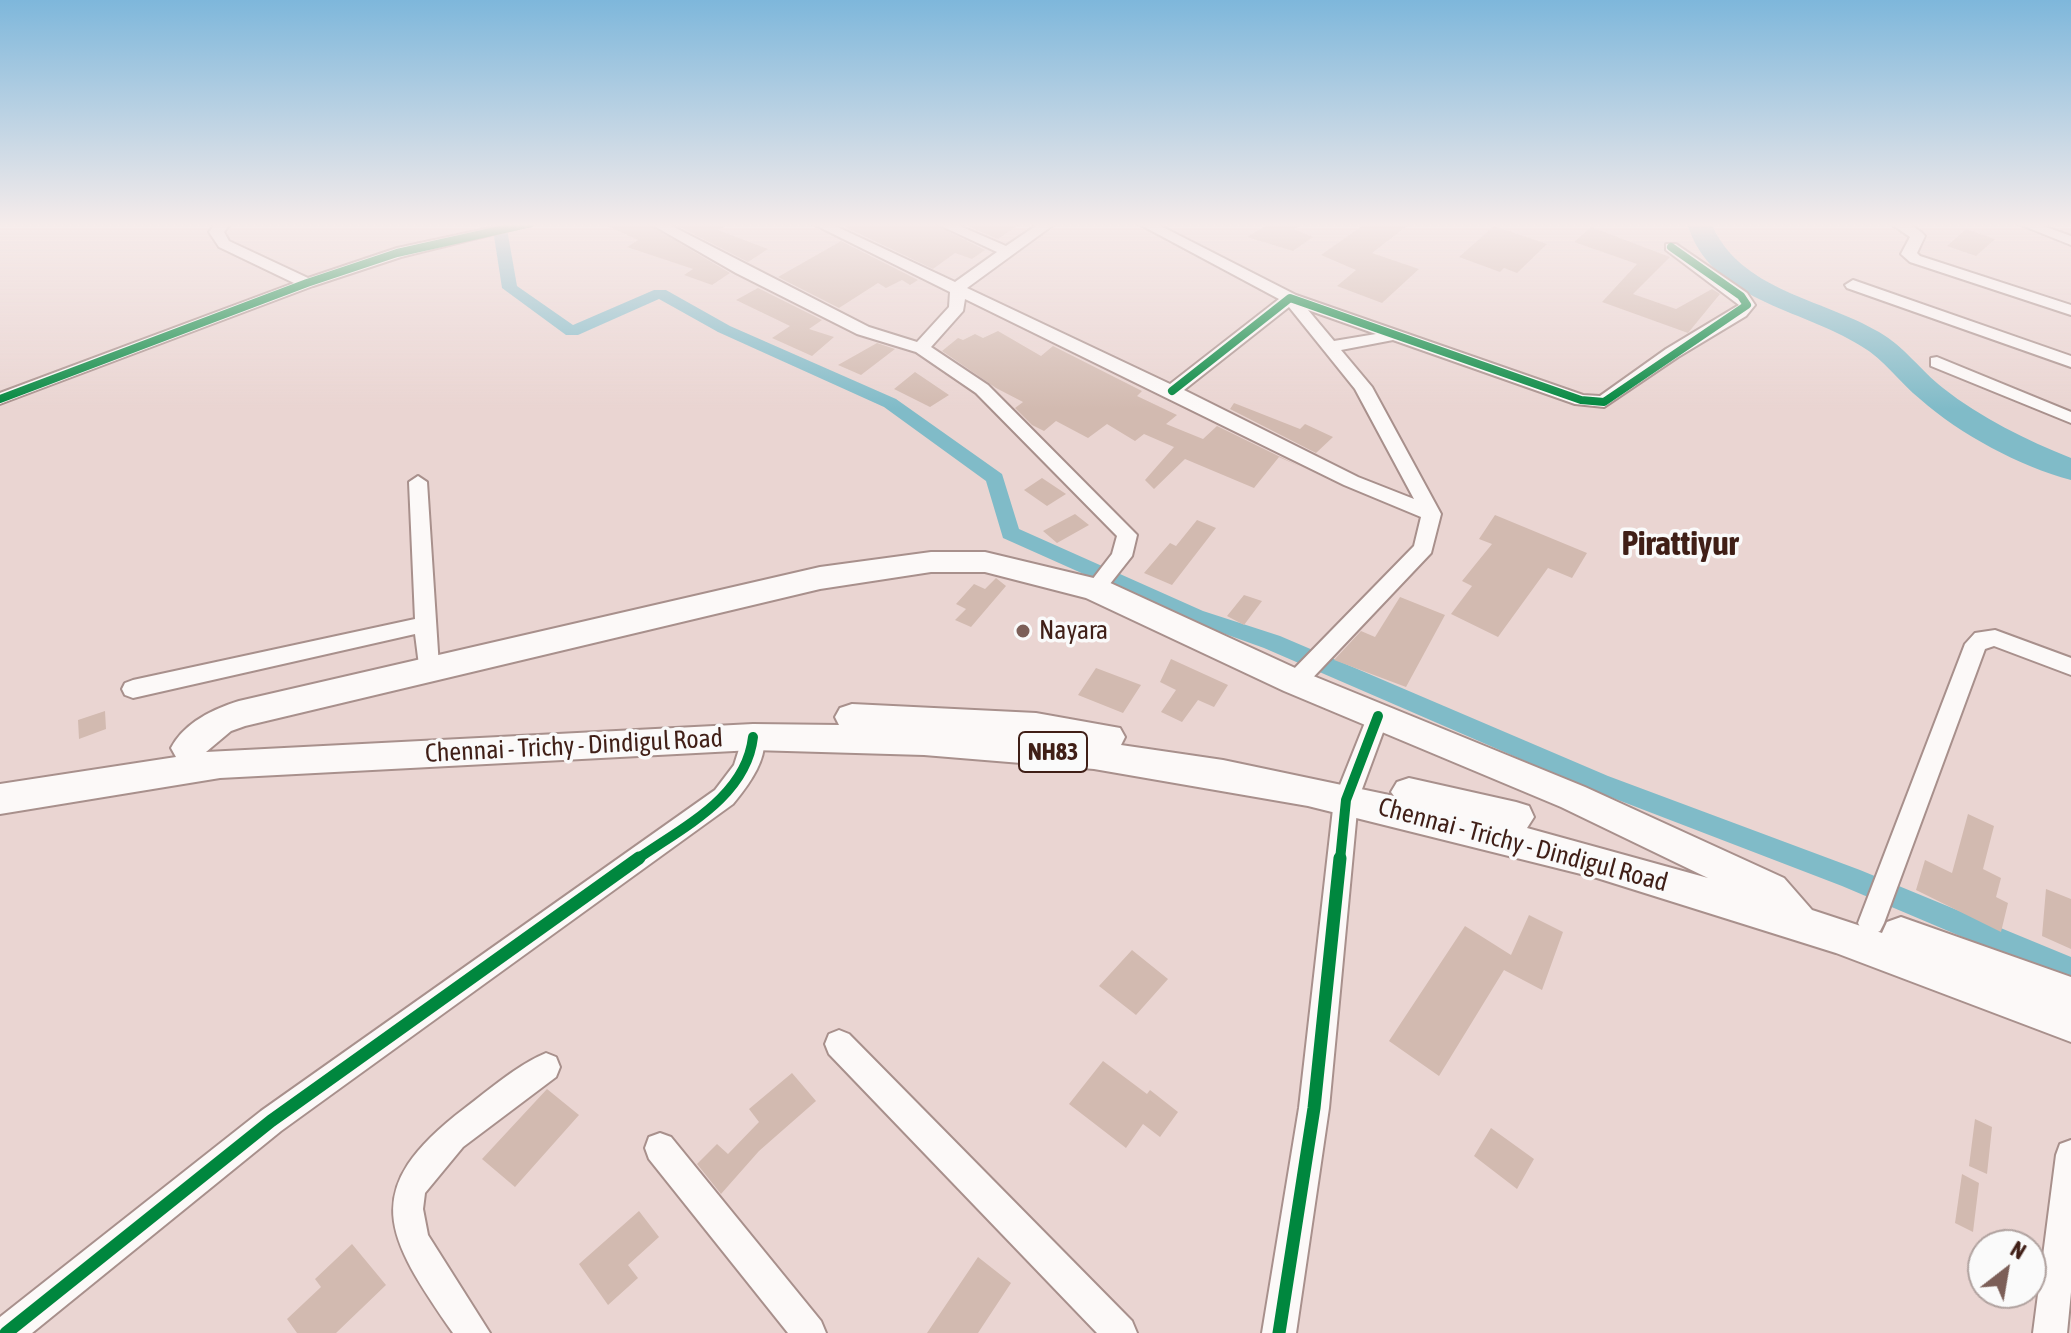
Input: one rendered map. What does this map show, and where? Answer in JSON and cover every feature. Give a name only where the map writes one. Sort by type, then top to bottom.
[{"type":"highway","points":[[188,748],[219,722],[239,714],[428,667],[820,578],[931,562],[985,562],[1103,579],[1308,668],[1378,716],[1573,797],[1771,890],[1800,921]]},
{"type":"highway","name":"Chennai - Trichy - Dindigul Road","points":[[0,779],[188,748],[791,716],[914,718],[1036,726],[1187,748],[1351,790],[1800,921],[2071,1023]]},
{"type":"highway","name":"Chennai - Trichy - Dindigul Road","points":[[0,799],[220,764],[753,737],[835,737],[1093,755],[1351,790],[1582,834],[1771,890],[1879,902],[2071,996]]},
{"type":"street","points":[[0,399],[301,285]]},
{"type":"street","points":[[769,285],[866,332],[906,347],[921,348],[982,389],[1127,535],[1122,556],[1103,579]]},
{"type":"street","points":[[952,285],[1351,481],[1431,514]]},
{"type":"street","points":[[921,348],[957,308],[958,288],[962,285]]},
{"type":"street","points":[[1265,285],[1290,298],[1390,336],[1581,400],[1604,402],[1672,353],[1740,313],[1747,305],[1741,296],[1726,285]]},
{"type":"street","points":[[1854,285],[2071,362]]},
{"type":"street","points":[[1995,285],[2071,310]]},
{"type":"street","points":[[1172,391],[1290,298]]},
{"type":"street","points":[[1290,298],[1363,387],[1431,514],[1424,548],[1308,668]]},
{"type":"street","points":[[1330,347],[1390,336]]},
{"type":"street","points":[[1937,362],[2071,418]]},
{"type":"street","points":[[418,482],[428,667]]},
{"type":"street","points":[[133,689],[426,624]]},
{"type":"street","points":[[1879,902],[1976,644],[1983,639],[1995,638],[2071,667]]},
{"type":"street","points":[[1279,1333],[1314,1108],[1351,790],[1368,735],[1378,716]]},
{"type":"street","points":[[6,1333],[271,1121],[724,797],[743,776],[752,753],[753,737]]},
{"type":"street","points":[[839,1044],[1120,1333]]},
{"type":"street","points":[[473,1333],[417,1250],[408,1224],[407,1201],[412,1183],[427,1163],[464,1129],[546,1067]]},
{"type":"street","points":[[660,1148],[809,1333]]},
{"type":"street","points":[[2050,1333],[2071,1155]]},
{"type":"building","points":[[794,285],[875,285],[839,308]]},
{"type":"building","points":[[1338,285],[1401,285],[1382,303]]},
{"type":"building","points":[[1617,285],[1642,285],[1633,294],[1676,309],[1712,289],[1720,294],[1688,333],[1602,302]]},
{"type":"building","points":[[758,288],[822,320],[809,329],[834,337],[812,356],[772,338],[790,326],[736,300]]},
{"type":"building","points":[[998,331],[1041,356],[1053,346],[1142,391],[1137,396],[1177,415],[1166,424],[1203,439],[1217,426],[1301,467],[1279,457],[1254,488],[1185,459],[1154,489],[1145,480],[1174,447],[1144,434],[1135,441],[1107,424],[1088,438],[1056,421],[1044,431],[1032,425],[1015,408],[1023,402],[996,388],[942,351],[958,338],[963,340],[975,334],[983,338]]},
{"type":"building","points":[[877,343],[895,349],[861,375],[838,365]]},
{"type":"building","points":[[915,372],[949,395],[930,407],[894,389]]},
{"type":"building","points":[[1234,403],[1300,429],[1305,424],[1333,437],[1316,453],[1230,409]]},
{"type":"building","points":[[1042,478],[1066,494],[1047,506],[1024,490]]},
{"type":"building","points":[[1075,514],[1089,525],[1057,543],[1043,531]]},
{"type":"building","points":[[1495,515],[1587,553],[1572,578],[1548,568],[1498,637],[1451,614],[1472,586],[1462,581],[1492,544],[1479,539]]},
{"type":"building","points":[[1197,520],[1216,528],[1172,585],[1144,573],[1170,543],[1176,546]]},
{"type":"building","points":[[996,578],[1006,586],[971,627],[955,620],[966,609],[956,604],[974,584],[985,589]]},
{"type":"building","points":[[1244,595],[1262,601],[1244,625],[1227,616]]},
{"type":"building","points":[[1400,597],[1445,615],[1406,687],[1334,660],[1361,631],[1375,637]]},
{"type":"building","points":[[1171,659],[1228,685],[1214,707],[1198,700],[1182,722],[1161,712],[1176,690],[1160,682]]},
{"type":"building","points":[[1096,668],[1141,685],[1123,713],[1078,695]]},
{"type":"building","points":[[105,711],[106,729],[79,739],[78,720]]},
{"type":"building","points":[[1968,814],[1994,826],[1983,869],[2001,878],[1996,897],[2008,903],[2001,932],[1916,890],[1925,860],[1952,873]]},
{"type":"building","points":[[2046,889],[2071,899],[2071,949],[2042,936]]},
{"type":"building","points":[[1529,915],[1563,932],[1542,990],[1504,970],[1439,1076],[1389,1041],[1465,926],[1511,955]]},
{"type":"building","points":[[1132,950],[1168,979],[1136,1015],[1099,986]]},
{"type":"building","points":[[1103,1061],[1147,1094],[1150,1090],[1178,1112],[1160,1137],[1143,1124],[1126,1148],[1069,1104]]},
{"type":"building","points":[[792,1073],[816,1101],[759,1151],[721,1194],[697,1164],[717,1144],[728,1154],[759,1122],[749,1109]]},
{"type":"building","points":[[547,1089],[579,1115],[515,1187],[482,1159]]},
{"type":"building","points":[[1975,1119],[1992,1127],[1987,1174],[1969,1166]]},
{"type":"building","points":[[1491,1128],[1534,1159],[1517,1189],[1474,1156]]},
{"type":"building","points":[[1962,1174],[1979,1183],[1973,1229],[1955,1223]]},
{"type":"building","points":[[639,1211],[659,1237],[628,1265],[638,1278],[608,1305],[579,1264]]},
{"type":"building","points":[[352,1244],[386,1285],[336,1333],[297,1333],[287,1319],[321,1287],[315,1279]]},
{"type":"building","points":[[978,1257],[1011,1283],[978,1333],[927,1333]]},
{"type":"waterway","points":[[509,285],[572,332],[660,293],[724,329],[890,403],[995,478],[1010,533],[1196,616],[1272,642],[1600,783],[1851,878],[2071,970]]},
{"type":"waterway","points":[[1753,285],[1869,338],[1890,352],[1933,395],[1965,418],[2071,470]]},
{"type":"cycle path","points":[[0,399],[301,285]]},
{"type":"cycle path","points":[[1172,391],[1290,298],[1581,400],[1604,402],[1672,353],[1740,313],[1747,305],[1741,296],[1726,285]]},
{"type":"cycle path","points":[[1279,1333],[1314,1108],[1346,800],[1378,716]]},
{"type":"cycle path","points":[[6,1333],[271,1121],[724,797],[744,770],[753,737]]},
{"type":"place","name":"Nayara","points":[[1023,631]]},
{"type":"district","name":"Pirattiyur","points":[[1680,544]]}]
